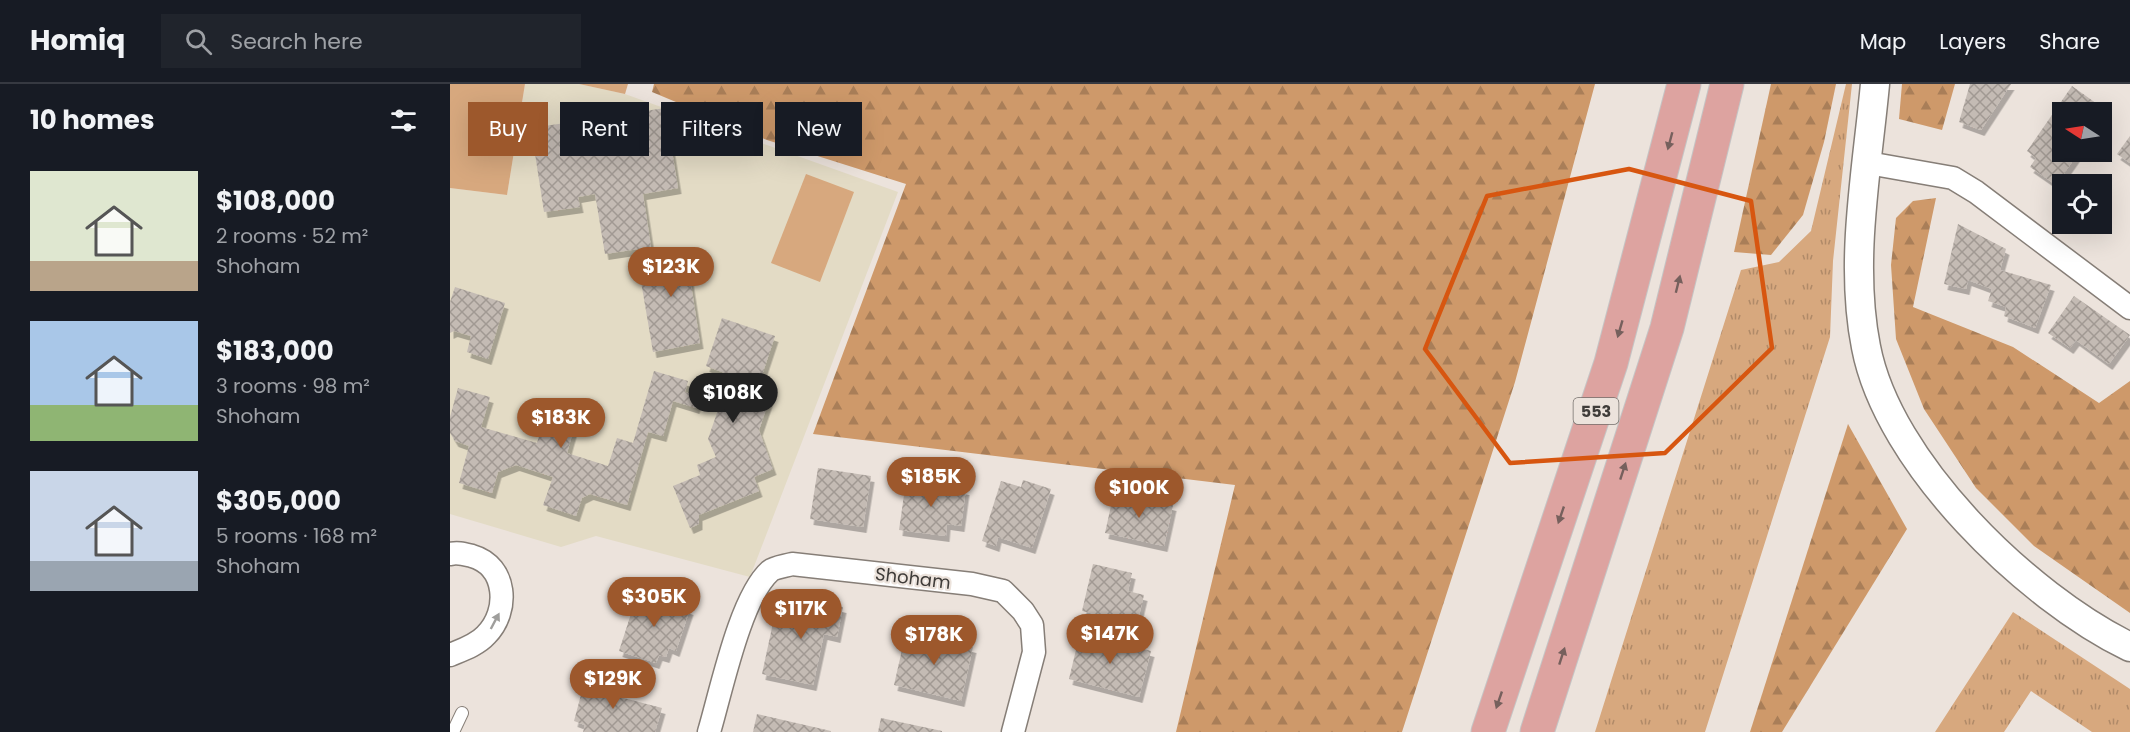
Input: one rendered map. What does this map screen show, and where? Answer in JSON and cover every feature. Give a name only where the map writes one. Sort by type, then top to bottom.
[{"type":"main road","name":"553","points":[[1488,732],[1611,363],[1684,84]]},
{"type":"main road","name":"553","points":[[1537,732],[1667,328],[1727,84]]},
{"type":"street","points":[[1875,84],[1861,237],[1862,316],[1866,349],[1876,383],[1899,433],[1936,487],[1985,539],[2066,607],[2130,647]]},
{"type":"street","points":[[1868,163],[1953,178],[1976,192],[2130,308]]},
{"type":"street","points":[[450,554],[458,552],[482,559],[491,565],[504,595],[498,617],[487,635],[471,646],[450,655]]},
{"type":"street","name":"Shoham","points":[[710,732],[742,620],[755,592],[771,570],[792,564],[972,584],[1003,591],[1023,611],[1032,625],[1034,652],[1013,732]]},
{"type":"lane","points":[[453,732],[462,713]]},
{"type":"highlighted area","points":[[1629,169],[1751,201],[1772,348],[1665,453],[1510,463],[1425,349],[1487,196]]},
{"type":"shaded area","points":[[525,84],[579,84],[625,94],[647,102],[560,102],[560,156],[649,156],[649,103],[661,107],[661,156],[763,156],[763,144],[775,148],[775,156],[798,156],[898,192],[750,577],[596,536],[561,547],[450,514],[450,188],[507,195],[513,156],[548,156],[548,102],[522,102]]},
{"type":"green space","points":[[450,84],[525,84],[522,102],[468,102],[468,156],[513,156],[507,195],[450,188]]},
{"type":"green space","points":[[579,84],[628,84],[625,94]]},
{"type":"green space","points":[[654,84],[1595,84],[1515,382],[1402,732],[1176,732],[1235,485],[813,434],[906,184],[818,156],[862,156],[862,102],[775,102],[775,143],[763,138],[763,102],[676,102],[652,92]]},
{"type":"green space","points":[[1771,84],[1836,84],[1824,142],[1803,215],[1771,255],[1734,252]]},
{"type":"green space","points":[[1846,84],[1852,84],[1833,261],[1830,337],[1705,732],[1595,732],[1741,270],[1779,262],[1811,231]]},
{"type":"green space","points":[[1902,84],[1955,84],[1942,130],[1899,119]]},
{"type":"green space","points":[[806,174],[854,192],[820,282],[771,263]]},
{"type":"green space","points":[[1936,198],[1913,307],[2013,347],[2099,403],[2130,381],[2130,613],[2034,546],[1976,488],[1924,409],[1896,339],[1891,265],[1896,218],[1913,201]]},
{"type":"green space","points":[[1848,424],[1907,529],[1782,732],[1750,732]]},
{"type":"green space","points":[[2013,612],[2130,689],[2130,732],[2092,732],[2031,691],[2004,732],[1935,732]]},
{"type":"building","points":[[1970,84],[2011,84],[1981,130],[1959,122]]},
{"type":"building","points":[[2072,86],[2094,102],[2061,102]]},
{"type":"building","points":[[661,109],[661,156],[673,156],[678,188],[643,194],[651,247],[605,254],[595,194],[578,197],[580,207],[544,212],[535,156],[548,156],[548,126],[560,124],[560,156],[649,156],[649,110]]},
{"type":"building","points":[[2052,115],[2052,162],[2072,162],[2064,174],[2052,174],[2052,182],[2030,167],[2036,158],[2027,151]]},
{"type":"building","points":[[2130,136],[2130,163],[2117,154]]},
{"type":"building","points":[[1958,224],[2006,249],[2000,270],[2051,285],[2035,328],[2004,316],[2006,307],[1988,301],[1992,289],[1968,280],[1966,289],[1944,284]]},
{"type":"building","points":[[697,248],[702,276],[690,278],[700,343],[653,352],[637,258]]},
{"type":"building","points":[[455,287],[505,303],[488,359],[467,352],[471,336],[454,331],[450,333],[450,302]]},
{"type":"building","points":[[2074,296],[2130,335],[2109,364],[2076,340],[2070,348],[2048,333]]},
{"type":"building","points":[[722,318],[775,336],[759,384],[773,389],[759,430],[773,469],[754,477],[759,491],[699,515],[699,524],[690,528],[673,486],[700,475],[697,465],[716,457],[708,439],[730,375],[706,366]]},
{"type":"building","points":[[654,371],[688,381],[685,392],[699,397],[696,408],[673,401],[663,436],[648,432],[627,505],[590,494],[582,498],[576,516],[543,505],[553,477],[516,465],[498,472],[492,493],[459,483],[469,446],[455,441],[450,433],[450,417],[458,388],[490,397],[481,427],[537,443],[544,419],[574,428],[567,453],[608,466],[617,438],[633,443]]},
{"type":"building","points":[[818,468],[871,476],[863,527],[810,519]]},
{"type":"building","points":[[1023,480],[1051,489],[1032,548],[998,537],[996,546],[982,541],[1001,481],[1021,487]]},
{"type":"building","points":[[906,481],[966,489],[961,526],[947,524],[946,536],[899,530]]},
{"type":"building","points":[[1114,492],[1173,505],[1164,546],[1105,533]]},
{"type":"building","points":[[1093,564],[1132,573],[1128,591],[1144,595],[1137,624],[1082,611]]},
{"type":"building","points":[[638,592],[690,609],[676,651],[669,648],[666,657],[659,655],[656,663],[619,651]]},
{"type":"building","points":[[794,596],[843,607],[837,637],[824,634],[813,685],[762,674],[774,618],[789,621]]},
{"type":"building","points":[[906,632],[973,647],[961,701],[894,685]]},
{"type":"building","points":[[1080,633],[1151,651],[1139,697],[1069,679]]},
{"type":"building","points":[[586,676],[619,685],[616,696],[662,708],[655,732],[583,732],[585,725],[574,721]]},
{"type":"building","points":[[757,714],[831,731],[831,732],[753,732]]},
{"type":"building","points":[[881,718],[942,731],[942,732],[878,732]]}]
